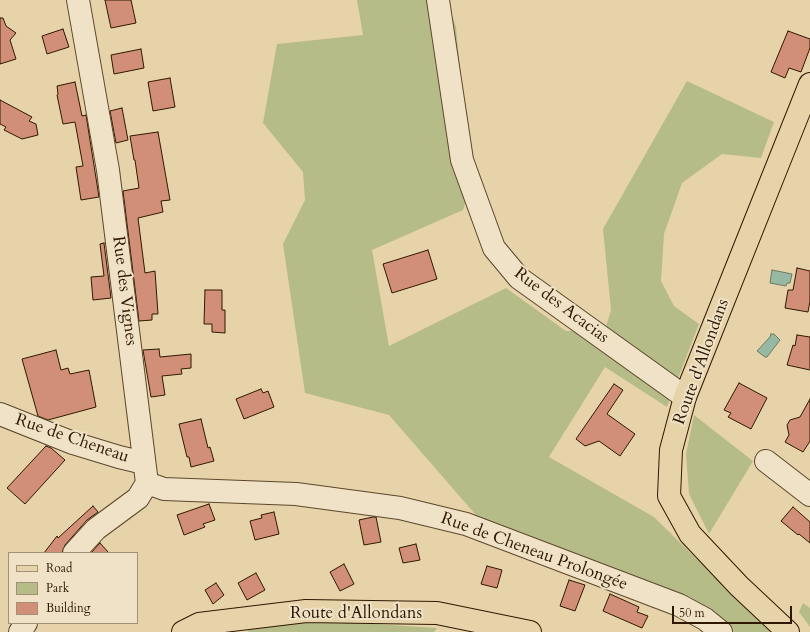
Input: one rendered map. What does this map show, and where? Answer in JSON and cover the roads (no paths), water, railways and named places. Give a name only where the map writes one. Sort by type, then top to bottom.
[{"type":"main road","name":"Route d'Allondans","points":[[788,632],[739,586],[690,534],[669,496],[671,450],[685,396],[810,84]]},
{"type":"main road","name":"Route d'Allondans","points":[[183,632],[199,624],[306,611],[437,613],[530,632]]},
{"type":"street","name":"Rue des Vignes","points":[[78,0],[108,170],[146,473]]},
{"type":"street","name":"Rue des Acacias","points":[[438,0],[462,160],[494,248],[519,278],[685,396]]},
{"type":"street","name":"Rue de Cheneau","points":[[0,414],[119,458],[146,473]]},
{"type":"street","points":[[766,461],[810,495]]},
{"type":"street","points":[[75,552],[96,529],[138,498],[146,473]]},
{"type":"street","name":"Rue de Cheneau Prolongée","points":[[146,473],[164,489],[296,494],[400,508],[466,524],[679,605],[705,619],[721,632]]}]
